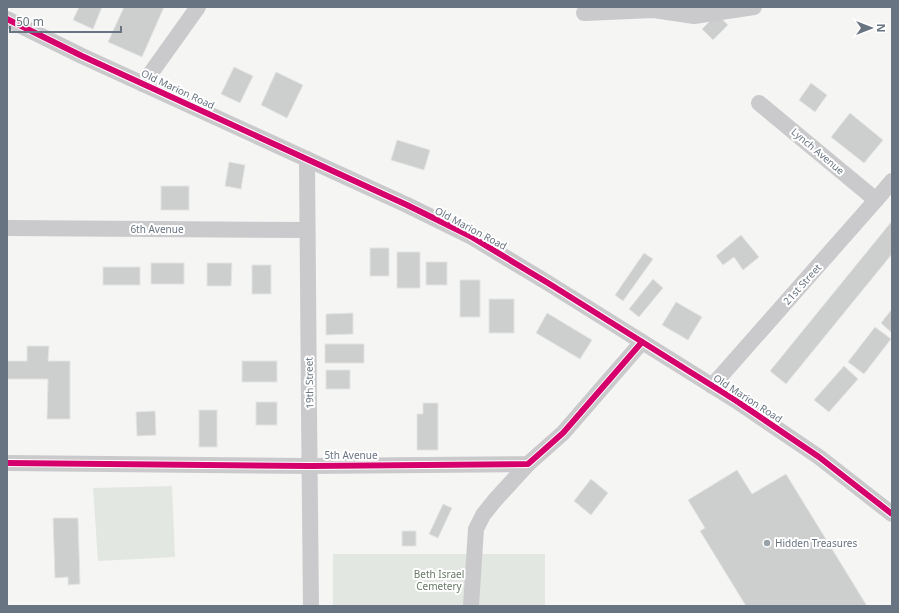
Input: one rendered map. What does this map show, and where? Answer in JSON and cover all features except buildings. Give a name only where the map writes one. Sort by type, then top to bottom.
[{"type":"street","points":[[142,84],[198,7]]},
{"type":"street","points":[[584,13],[654,8],[694,16],[754,7]]},
{"type":"street","name":"Old Marion Road","points":[[7,19],[82,56],[407,205],[470,236],[735,400],[819,457],[892,514]]},
{"type":"street","name":"Lynch Avenue","points":[[759,103],[876,200]]},
{"type":"street","name":"19th Street","points":[[306,159],[311,606]]},
{"type":"street","name":"21st Street","points":[[712,386],[892,181]]},
{"type":"street","name":"6th Avenue","points":[[7,228],[306,230]]},
{"type":"street","points":[[471,606],[476,529],[483,515],[528,464],[563,433],[642,342]]},
{"type":"street","name":"5th Avenue","points":[[7,463],[310,466],[528,464]]},
{"type":"green space","points":[[172,486],[175,557],[98,561],[93,488]]},
{"type":"green space","name":"Beth Israel Cemetery","points":[[333,554],[545,554],[545,606],[333,606]]},
{"type":"cycle path","points":[[7,19],[82,56],[407,205],[470,236],[735,400],[819,457],[892,514]]},
{"type":"cycle path","points":[[7,463],[310,466],[528,464],[563,433],[642,342]]},
{"type":"place","name":"Hidden Treasures","points":[[767,543]]}]
